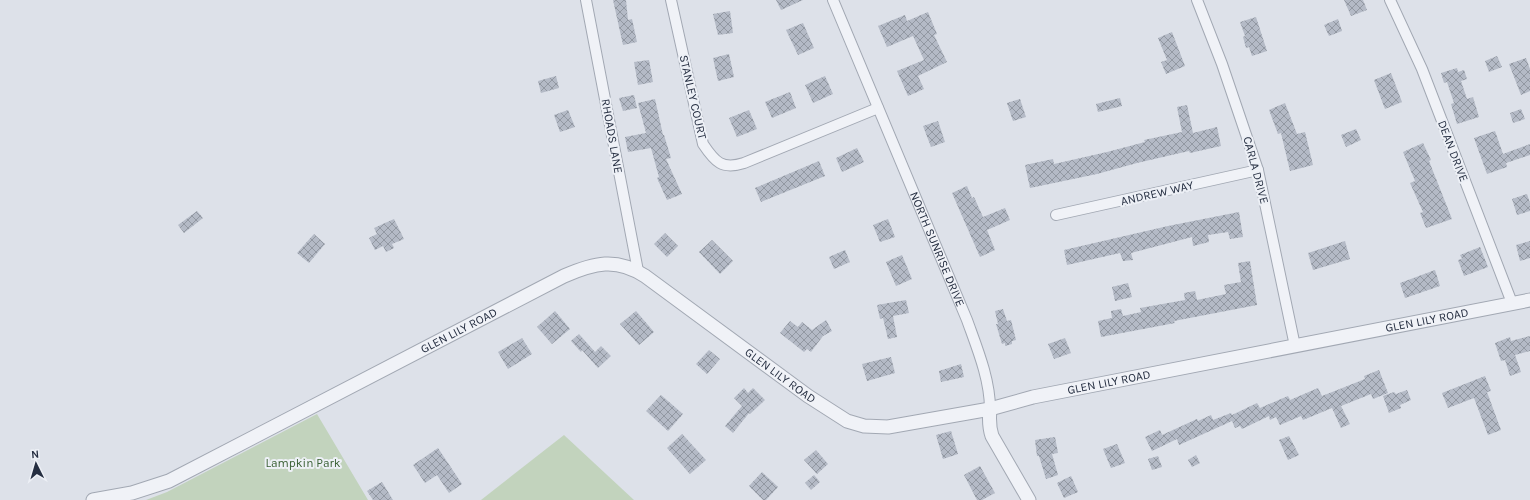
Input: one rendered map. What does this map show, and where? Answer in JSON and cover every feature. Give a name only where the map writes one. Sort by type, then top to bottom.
[{"type":"street","name":"RHOADS LANE","points":[[586,0],[638,271]]},
{"type":"street","name":"STANLEY COURT","points":[[671,0],[703,144],[715,160],[724,165],[734,166],[744,163],[878,108]]},
{"type":"street","name":"NORTH SUNRISE DRIVE","points":[[833,0],[967,320],[976,345],[990,396],[989,421],[992,436],[1029,500]]},
{"type":"street","name":"CARLA DRIVE","points":[[1197,0],[1222,64],[1258,170],[1295,346]]},
{"type":"street","name":"DEAN DRIVE","points":[[1390,0],[1422,69],[1512,303]]},
{"type":"street","name":"ANDREW WAY","points":[[1056,215],[1258,170]]},
{"type":"street","name":"GLEN LILY ROAD","points":[[93,500],[132,493],[169,481],[564,276],[583,268],[600,264],[617,264],[638,271],[808,396],[847,421],[864,426],[888,427],[990,409],[1041,396],[1530,300]]},
{"type":"green space","name":"Lampkin Park","points":[[317,414],[368,500],[146,500],[167,492]]},
{"type":"green space","points":[[564,435],[634,500],[481,500]]},
{"type":"building","points":[[613,0],[626,0],[628,20],[632,19],[637,42],[623,45]]},
{"type":"building","points":[[776,0],[803,0],[781,10]]},
{"type":"building","points":[[1344,0],[1363,0],[1367,10],[1351,16]]},
{"type":"building","points":[[730,11],[733,33],[718,35],[713,14]]},
{"type":"building","points":[[928,12],[937,34],[934,35],[947,62],[918,76],[924,89],[908,96],[897,71],[924,60],[913,36],[887,47],[878,26],[905,15],[907,21]]},
{"type":"building","points":[[1256,17],[1267,51],[1252,56],[1249,47],[1246,48],[1243,37],[1245,36],[1240,22]]},
{"type":"building","points":[[1338,19],[1342,31],[1329,36],[1324,25]]},
{"type":"building","points":[[803,23],[814,48],[798,55],[786,30]]},
{"type":"building","points":[[1172,32],[1185,66],[1166,74],[1161,62],[1167,60],[1158,38]]},
{"type":"building","points":[[729,54],[734,77],[718,81],[713,58]]},
{"type":"building","points":[[1497,56],[1502,67],[1489,72],[1485,61]]},
{"type":"building","points":[[1526,58],[1530,69],[1530,91],[1521,95],[1509,64]]},
{"type":"building","points":[[649,60],[653,82],[638,85],[634,62]]},
{"type":"building","points":[[1457,68],[1458,72],[1464,70],[1467,79],[1461,81],[1467,99],[1473,97],[1479,117],[1457,124],[1451,104],[1454,103],[1447,82],[1444,83],[1441,73]]},
{"type":"building","points":[[1391,73],[1402,102],[1385,109],[1374,80]]},
{"type":"building","points":[[556,76],[559,88],[541,93],[538,81]]},
{"type":"building","points":[[825,76],[833,94],[813,103],[805,85]]},
{"type":"building","points":[[790,92],[796,108],[772,118],[765,102]]},
{"type":"building","points":[[634,95],[637,108],[623,111],[619,98]]},
{"type":"building","points":[[1120,98],[1122,106],[1098,112],[1096,104]]},
{"type":"building","points":[[655,99],[663,135],[671,158],[666,159],[682,194],[667,200],[657,178],[659,177],[651,148],[628,152],[625,137],[646,133],[638,103]]},
{"type":"building","points":[[1020,99],[1026,117],[1013,121],[1007,103]]},
{"type":"building","points":[[1285,103],[1297,134],[1305,132],[1313,165],[1290,171],[1281,133],[1278,134],[1269,110]]},
{"type":"building","points":[[1187,105],[1193,133],[1217,127],[1221,146],[1190,153],[1189,151],[1097,174],[1030,188],[1025,165],[1053,159],[1054,164],[1145,142],[1144,140],[1182,132],[1177,107]]},
{"type":"building","points":[[1521,109],[1525,119],[1513,123],[1510,113]]},
{"type":"building","points":[[568,110],[575,127],[560,132],[554,115]]},
{"type":"building","points":[[749,110],[757,129],[737,137],[729,118]]},
{"type":"building","points":[[938,121],[945,142],[931,147],[923,126]]},
{"type":"building","points":[[1356,129],[1361,140],[1346,147],[1341,135]]},
{"type":"building","points":[[1495,131],[1503,154],[1530,144],[1530,155],[1506,163],[1507,167],[1487,174],[1474,138]]},
{"type":"building","points":[[1423,143],[1431,160],[1429,161],[1452,219],[1426,228],[1420,213],[1423,212],[1410,183],[1415,181],[1403,152]]},
{"type":"building","points":[[857,148],[864,162],[842,172],[836,158]]},
{"type":"building","points":[[819,161],[825,176],[761,202],[755,188]]},
{"type":"building","points":[[967,186],[983,217],[1005,208],[1010,220],[987,230],[995,250],[980,257],[952,193]]},
{"type":"building","points":[[1527,194],[1530,203],[1530,211],[1517,215],[1512,199]]},
{"type":"building","points":[[197,211],[203,218],[184,233],[178,225]]},
{"type":"building","points":[[1239,212],[1243,237],[1230,239],[1228,232],[1208,235],[1209,242],[1193,246],[1192,237],[1131,253],[1133,260],[1123,261],[1120,253],[1067,265],[1064,250],[1168,226]]},
{"type":"building","points":[[394,219],[404,239],[392,244],[394,248],[386,252],[383,246],[375,250],[369,238],[377,234],[374,228]]},
{"type":"building","points":[[888,219],[895,237],[880,242],[873,225]]},
{"type":"building","points":[[665,233],[678,246],[667,257],[654,244]]},
{"type":"building","points":[[314,234],[325,244],[309,263],[297,253]]},
{"type":"building","points":[[712,240],[733,261],[720,274],[699,252]]},
{"type":"building","points":[[1345,241],[1350,259],[1313,270],[1308,253]]},
{"type":"building","points":[[1530,241],[1530,258],[1520,261],[1516,245]]},
{"type":"building","points":[[1480,247],[1488,267],[1464,276],[1458,260],[1462,259],[1460,255]]},
{"type":"building","points":[[845,250],[850,262],[834,269],[829,257]]},
{"type":"building","points":[[902,255],[912,279],[896,286],[886,262]]},
{"type":"building","points":[[1250,261],[1257,305],[1101,337],[1098,321],[1112,318],[1111,311],[1121,309],[1123,316],[1141,312],[1140,308],[1185,300],[1184,293],[1195,291],[1197,300],[1226,294],[1224,285],[1241,282],[1238,263]]},
{"type":"building","points":[[1435,270],[1440,286],[1405,298],[1400,283]]},
{"type":"building","points":[[1128,283],[1132,297],[1115,301],[1112,287]]},
{"type":"building","points":[[906,300],[909,313],[893,316],[897,337],[888,339],[883,318],[880,319],[877,305]]},
{"type":"building","points":[[1003,309],[1007,321],[1011,320],[1016,340],[1012,341],[1012,344],[1005,346],[1005,343],[1002,344],[996,324],[998,324],[995,311]]},
{"type":"building","points":[[555,311],[570,329],[552,344],[537,327]]},
{"type":"building","points":[[636,311],[654,332],[639,345],[620,324]]},
{"type":"building","points":[[826,320],[832,331],[823,336],[811,352],[807,349],[804,352],[780,333],[790,321],[798,327],[802,322],[812,330]]},
{"type":"building","points":[[579,334],[595,352],[601,346],[611,356],[598,368],[582,350],[581,352],[571,341]]},
{"type":"building","points":[[1530,336],[1530,351],[1515,355],[1521,372],[1510,376],[1505,360],[1501,361],[1495,343],[1510,337],[1511,341]]},
{"type":"building","points":[[522,338],[532,354],[508,369],[498,352]]},
{"type":"building","points":[[1065,338],[1071,353],[1054,359],[1048,344]]},
{"type":"building","points":[[709,350],[720,359],[707,374],[696,364]]},
{"type":"building","points":[[891,357],[895,373],[867,381],[862,364]]},
{"type":"building","points":[[961,364],[964,377],[941,382],[939,371]]},
{"type":"building","points":[[1379,370],[1388,393],[1373,399],[1371,394],[1341,406],[1350,424],[1341,428],[1332,408],[1303,420],[1301,416],[1280,425],[1276,417],[1270,420],[1269,416],[1242,429],[1240,426],[1235,428],[1232,421],[1179,445],[1177,439],[1152,451],[1145,437],[1160,430],[1162,435],[1197,419],[1198,421],[1211,415],[1213,420],[1231,413],[1232,415],[1257,403],[1260,408],[1288,396],[1290,400],[1318,388],[1322,396],[1365,379],[1364,376]]},
{"type":"building","points":[[1485,376],[1491,391],[1487,392],[1501,430],[1488,435],[1474,398],[1448,408],[1442,393]]},
{"type":"building","points":[[744,388],[748,393],[753,388],[765,400],[750,414],[749,413],[733,433],[725,426],[742,406],[734,398]]},
{"type":"building","points":[[1407,390],[1411,400],[1400,405],[1401,408],[1389,413],[1383,396],[1394,392],[1396,394]]},
{"type":"building","points":[[661,395],[683,414],[668,431],[646,411]]},
{"type":"building","points":[[951,431],[958,454],[943,459],[936,435]]},
{"type":"building","points":[[682,434],[706,460],[690,474],[667,448]]},
{"type":"building","points":[[1289,436],[1299,455],[1288,460],[1279,440]]},
{"type":"building","points":[[1055,437],[1058,453],[1052,454],[1058,475],[1046,479],[1039,456],[1037,456],[1035,440]]},
{"type":"building","points":[[1117,444],[1125,463],[1111,468],[1103,449]]},
{"type":"building","points":[[438,448],[462,484],[449,493],[437,475],[425,483],[413,465]]},
{"type":"building","points":[[816,450],[828,464],[817,474],[804,460]]},
{"type":"building","points":[[1196,455],[1200,463],[1192,467],[1188,460]]},
{"type":"building","points":[[1158,456],[1162,467],[1152,470],[1148,459]]},
{"type":"building","points":[[980,466],[995,493],[982,500],[977,500],[964,475]]},
{"type":"building","points":[[762,472],[778,487],[766,500],[763,500],[749,486]]},
{"type":"building","points":[[814,475],[820,482],[811,490],[805,483]]},
{"type":"building","points":[[1071,476],[1078,492],[1064,498],[1057,483]]},
{"type":"building","points":[[382,482],[393,500],[373,500],[367,491]]}]
